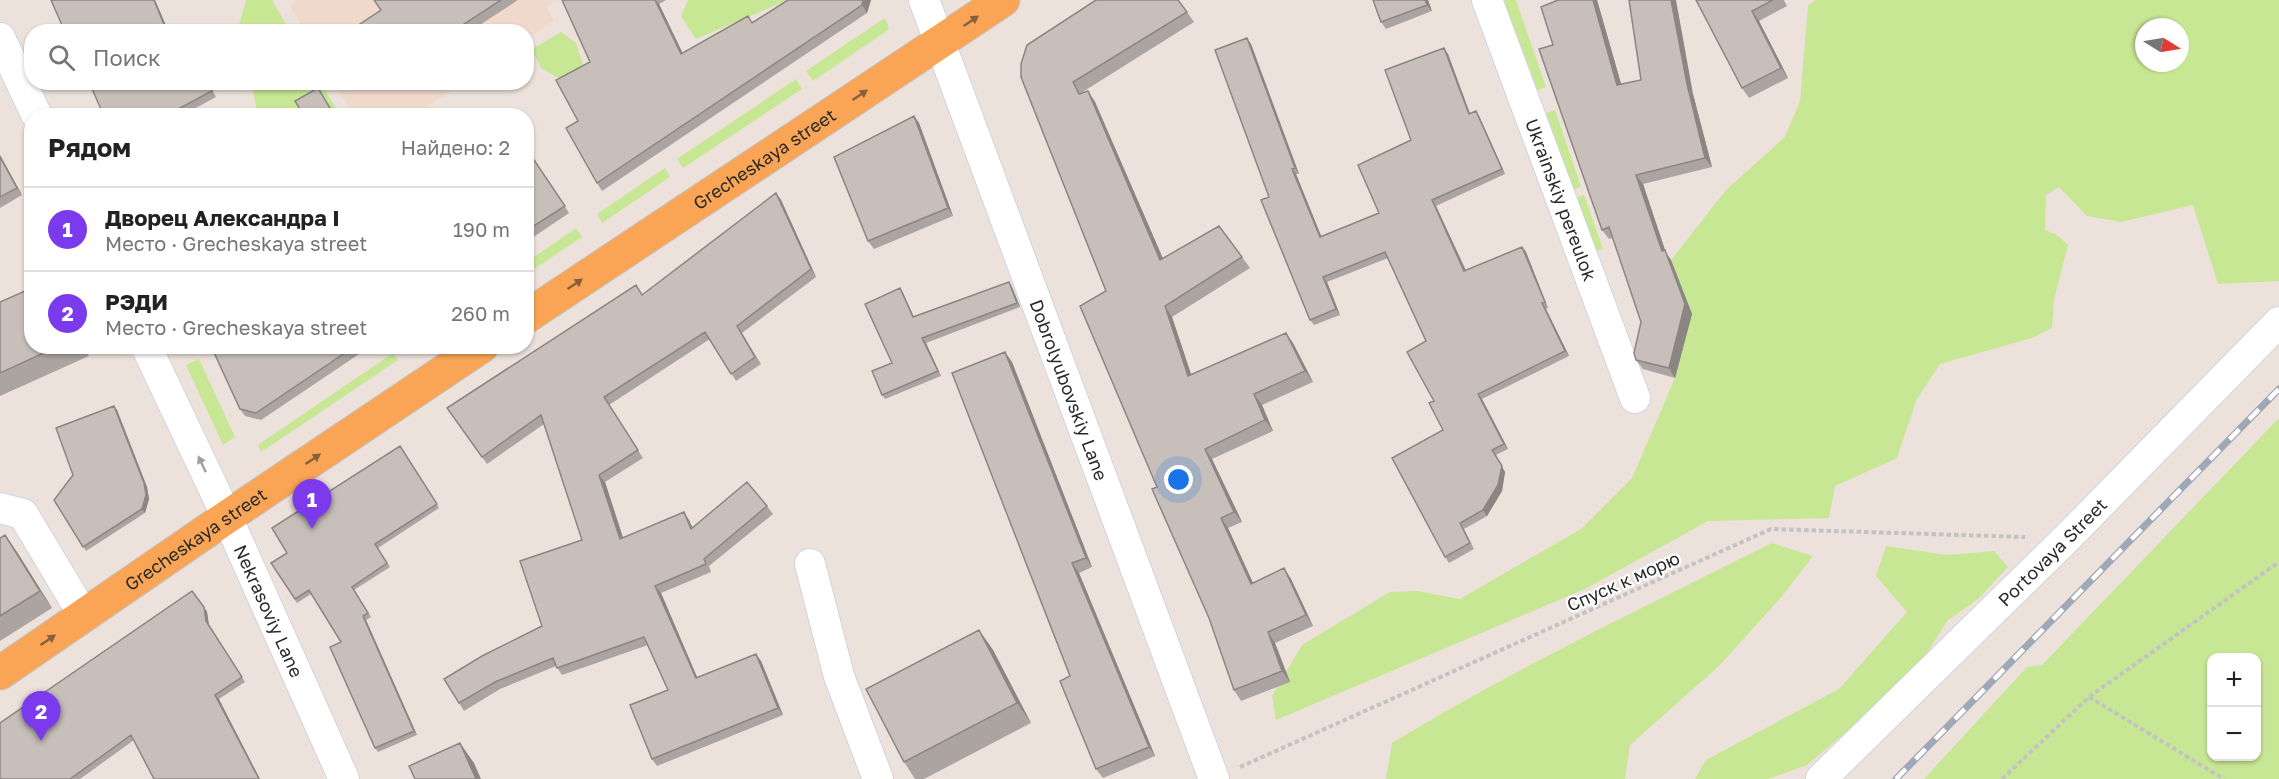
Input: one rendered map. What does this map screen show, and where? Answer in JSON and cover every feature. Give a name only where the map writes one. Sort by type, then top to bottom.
[{"type":"main road","name":"Grecheskaya street","points":[[534,312],[1003,0]]},
{"type":"main road","name":"Grecheskaya street","points":[[0,673],[227,516],[470,354]]},
{"type":"street","name":"Dobrolyubovskiy Lane","points":[[924,0],[1215,778]]},
{"type":"street","name":"Ukrainskiy pereulok","points":[[1487,0],[1635,398]]},
{"type":"street","points":[[0,38],[24,89]]},
{"type":"street","points":[[25,90],[33,108]]},
{"type":"street","name":"Portovaya Street","points":[[1821,779],[2067,538],[2279,322]]},
{"type":"street","name":"Nekrasoviy Lane","points":[[150,354],[227,516],[344,779]]},
{"type":"street","points":[[0,508],[23,514],[84,616]]},
{"type":"street","points":[[810,564],[839,676],[878,779]]},
{"type":"path","name":"Спуск к морю","points":[[1215,778],[1771,529],[2067,538]]},
{"type":"path","points":[[2002,779],[2089,697],[2279,562]]},
{"type":"path","points":[[2089,697],[2224,779]]},
{"type":"shaded area","points":[[296,0],[556,0],[547,8],[554,20],[534,34],[534,24],[301,24],[290,6]]},
{"type":"shaded area","points":[[338,90],[452,90],[425,108],[350,108]]},
{"type":"green space","points":[[246,0],[272,0],[286,24],[239,24]]},
{"type":"green space","points":[[688,0],[788,0],[696,39],[681,16]]},
{"type":"green space","points":[[1501,0],[1516,0],[1546,87],[1535,91]]},
{"type":"green space","points":[[1816,0],[2279,0],[2279,281],[2218,284],[2193,205],[2121,222],[2087,216],[2059,187],[2046,195],[2045,230],[2057,235],[2068,245],[2054,300],[2052,328],[2032,338],[1940,364],[1917,399],[1897,458],[1835,486],[1829,518],[1708,521],[1587,588],[1276,720],[1272,696],[1302,645],[1390,592],[1417,591],[1460,599],[1581,529],[1632,478],[1675,378],[1656,328],[1692,315],[1671,260],[1726,190],[1785,137],[1800,101],[1808,5]]},
{"type":"green space","points":[[885,18],[889,29],[813,81],[806,71]]},
{"type":"green space","points":[[561,32],[576,43],[584,67],[560,79],[541,68],[534,48]]},
{"type":"green space","points":[[796,79],[802,89],[683,168],[677,159]]},
{"type":"green space","points":[[254,90],[325,90],[336,108],[256,108]]},
{"type":"green space","points":[[1555,110],[1581,187],[1572,190],[1544,114]]},
{"type":"green space","points":[[665,168],[670,177],[602,223],[597,214]]},
{"type":"green space","points":[[1584,195],[1603,249],[1595,251],[1575,198]]},
{"type":"green space","points":[[576,228],[582,237],[534,269],[534,257]]},
{"type":"green space","points":[[392,354],[398,360],[261,452],[258,445]]},
{"type":"green space","points":[[199,359],[235,437],[223,445],[186,365]]},
{"type":"green space","points":[[2279,418],[2279,779],[1924,779],[2027,667],[2042,665]]},
{"type":"green space","points":[[1772,543],[1813,556],[1783,595],[1720,665],[1630,745],[1625,779],[1386,779],[1392,743],[1532,664]]},
{"type":"green space","points":[[1886,546],[1947,555],[1994,551],[2008,567],[1978,599],[1947,621],[1920,664],[1871,711],[1807,765],[1768,779],[1695,779],[1706,760],[1839,689],[1907,612],[1876,576]]},
{"type":"building","points":[[51,0],[154,0],[164,24],[62,24]]},
{"type":"building","points":[[374,0],[501,0],[464,24],[360,24],[381,10]]},
{"type":"building","points":[[562,0],[655,0],[681,54],[748,16],[752,23],[788,0],[863,0],[862,5],[597,183],[566,128],[578,121],[556,80],[590,62]]},
{"type":"building","points":[[1096,0],[1178,0],[1187,12],[1073,82],[1079,94],[1088,91],[1160,260],[1219,226],[1242,257],[1165,306],[1188,376],[1286,333],[1305,371],[1254,394],[1265,420],[1205,449],[1234,512],[1221,518],[1251,584],[1284,568],[1306,615],[1268,632],[1282,671],[1234,690],[1209,618],[1152,489],[1157,487],[1080,306],[1106,291],[1021,77],[1021,64],[1027,45]]},
{"type":"building","points":[[1373,0],[1425,0],[1427,5],[1381,22]]},
{"type":"building","points":[[1558,0],[1593,0],[1617,85],[1641,80],[1629,0],[1671,0],[1687,84],[1705,158],[1636,175],[1662,251],[1665,250],[1685,304],[1669,368],[1636,360],[1634,353],[1641,322],[1609,227],[1602,230],[1539,49],[1553,45],[1541,7]]},
{"type":"building","points":[[1696,0],[1773,0],[1752,11],[1781,68],[1742,88]]},
{"type":"building","points":[[1247,38],[1295,168],[1292,169],[1320,237],[1379,213],[1358,165],[1411,140],[1385,70],[1444,48],[1469,114],[1476,111],[1502,169],[1432,200],[1464,271],[1522,247],[1545,302],[1542,303],[1565,351],[1478,394],[1504,444],[1492,450],[1502,466],[1498,485],[1483,510],[1460,523],[1470,543],[1445,557],[1392,458],[1443,430],[1429,403],[1434,401],[1407,352],[1426,341],[1385,252],[1323,277],[1336,309],[1310,320],[1261,200],[1269,197],[1215,50]]},
{"type":"building","points":[[93,90],[212,91],[180,108],[100,108]]},
{"type":"building","points":[[314,90],[319,90],[330,108],[299,108],[295,101]]},
{"type":"building","points":[[914,116],[948,208],[868,241],[834,157]]},
{"type":"building","points":[[0,157],[17,188],[0,197]]},
{"type":"building","points":[[534,160],[565,206],[534,226]]},
{"type":"building","points":[[776,193],[811,269],[737,326],[755,357],[731,374],[705,332],[604,397],[638,450],[599,475],[620,539],[684,512],[691,529],[747,482],[767,506],[704,559],[706,564],[655,586],[696,678],[756,654],[778,708],[652,759],[630,705],[668,690],[644,637],[557,668],[553,658],[495,682],[459,703],[444,679],[482,656],[542,626],[520,561],[582,540],[541,415],[482,457],[447,408],[530,354],[534,354],[534,351],[636,285],[642,295]]},
{"type":"building","points":[[1009,282],[1017,303],[922,338],[938,371],[882,395],[872,371],[892,363],[865,304],[900,288],[913,317]]},
{"type":"building","points":[[24,292],[24,354],[42,354],[0,373],[0,302]]},
{"type":"building","points":[[1005,352],[1086,558],[1072,563],[1149,747],[1096,769],[1060,681],[1070,676],[952,373]]},
{"type":"building","points":[[215,354],[343,354],[256,413],[240,409]]},
{"type":"building","points":[[114,406],[144,483],[146,495],[142,509],[83,547],[54,500],[73,475],[56,428]]},
{"type":"building","points":[[400,446],[437,504],[375,544],[387,563],[352,587],[368,613],[363,616],[414,731],[375,748],[330,647],[341,642],[309,590],[295,599],[271,563],[287,553],[272,528]]},
{"type":"building","points":[[5,535],[40,591],[0,616],[0,538]]},
{"type":"building","points":[[192,591],[204,607],[206,621],[242,677],[215,695],[259,779],[154,779],[131,735],[70,779],[0,779],[0,723]]},
{"type":"building","points":[[979,630],[1017,703],[904,762],[866,689]]},
{"type":"building","points":[[460,743],[476,779],[415,779],[409,766]]},
{"type":"railway","points":[[1896,779],[2279,389]]},
{"type":"place","name":"Дворец Александра I","points":[[312,529]]},
{"type":"place","name":"РЭДИ","points":[[41,741]]}]
